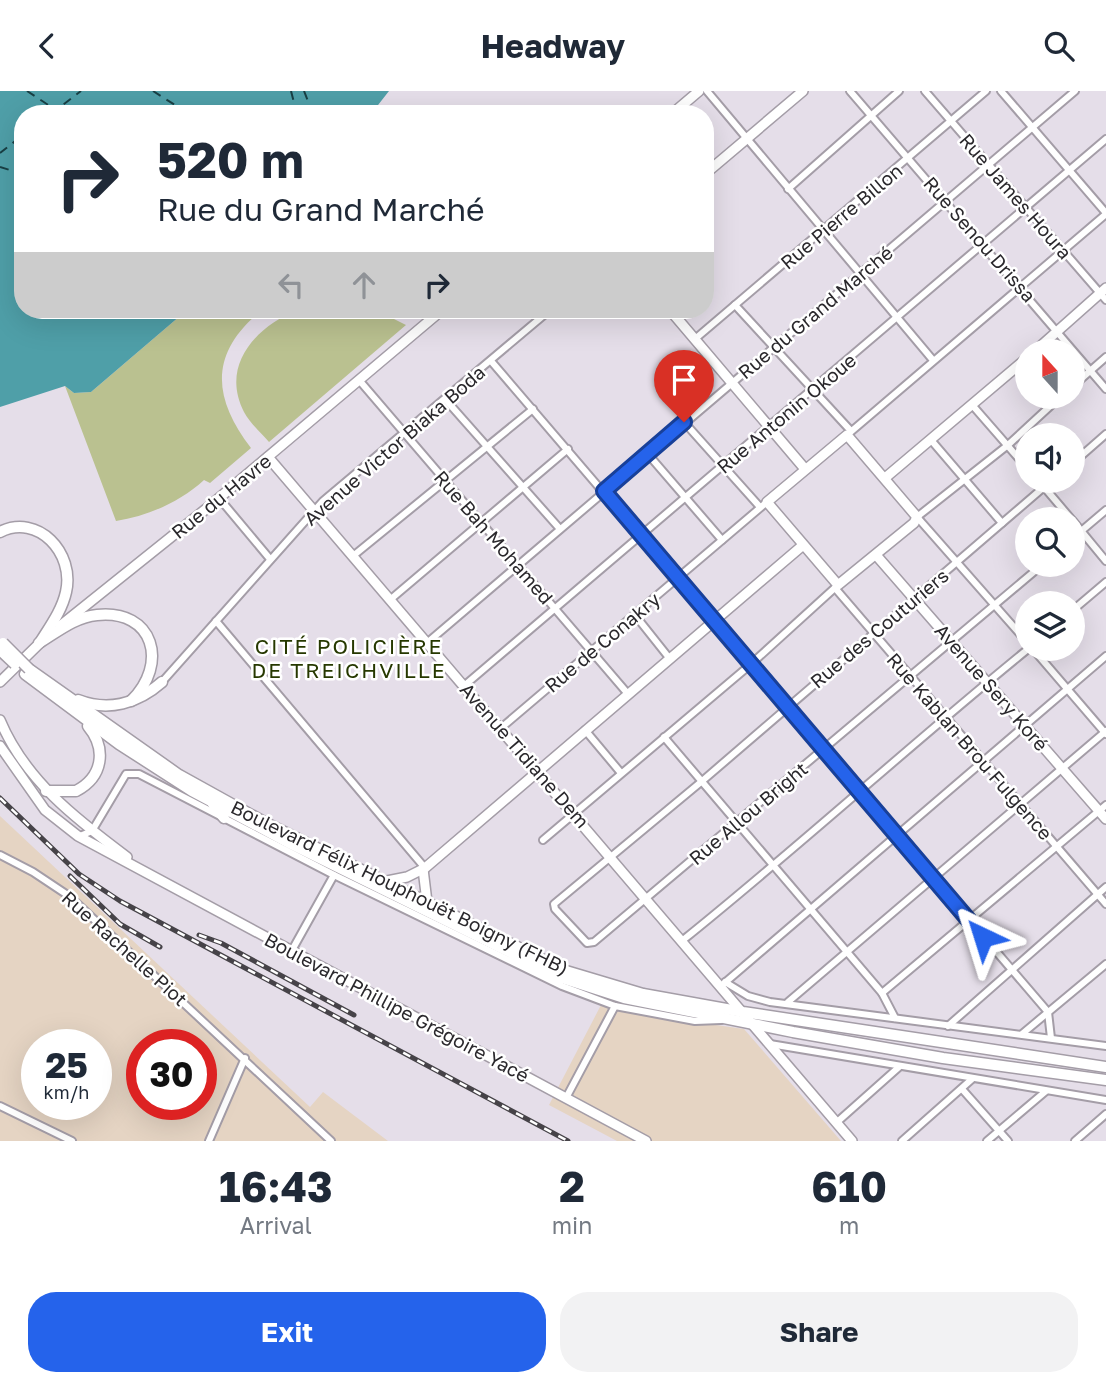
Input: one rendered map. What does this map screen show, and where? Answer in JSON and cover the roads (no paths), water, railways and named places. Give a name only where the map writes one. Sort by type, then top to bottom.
[{"type":"main road","points":[[0,532],[18,527],[42,533],[60,550],[65,563],[65,597],[39,643]]},
{"type":"main road","points":[[39,643],[76,621],[94,615],[117,615],[135,624],[148,639],[153,659],[148,683],[131,701]]},
{"type":"main road","points":[[1,645],[27,672],[89,704],[113,705],[131,701],[162,682]]},
{"type":"main road","name":"Boulevard Félix Houphouët Boigny (FHB)","points":[[27,672],[79,715],[176,782],[536,966],[586,986],[642,1002],[886,1049],[1106,1080]]},
{"type":"main road","name":"Boulevard Félix Houphouët Boigny (FHB)","points":[[56,689],[179,775],[264,822],[566,971],[643,994],[743,1012],[1106,1067]]},
{"type":"main road","points":[[46,791],[76,791],[96,775],[100,764],[98,743],[79,715]]},
{"type":"main road","points":[[210,801],[224,818]]},
{"type":"main road","points":[[586,986],[597,999]]},
{"type":"street","points":[[683,105],[699,91]]},
{"type":"street","points":[[707,91],[932,359]]},
{"type":"street","points":[[714,166],[803,91]]},
{"type":"street","name":"Rue Senou Drissa","points":[[850,91],[1106,389]]},
{"type":"street","points":[[788,189],[899,91]]},
{"type":"street","name":"Rue James Houra","points":[[925,91],[1063,251],[1104,294]]},
{"type":"street","name":"Rue Pierre Billon","points":[[695,339],[986,91]]},
{"type":"street","points":[[764,505],[932,359],[1106,214],[1001,91]]},
{"type":"street","name":"Rue du Grand Marché","points":[[428,642],[1075,91]]},
{"type":"street","name":"Rue Antonin Okoue","points":[[465,685],[641,538],[1106,139]]},
{"type":"street","points":[[1049,339],[1104,294]]},
{"type":"street","points":[[735,305],[814,390],[917,517],[1015,628]]},
{"type":"street","name":"Rue du Havre","points":[[2,681],[39,643],[219,498],[431,319]]},
{"type":"street","name":"Avenue Victor Biaka Boda","points":[[162,682],[314,510],[540,319]]},
{"type":"street","points":[[678,319],[805,469]]},
{"type":"street","points":[[1085,375],[1106,357]]},
{"type":"street","points":[[491,361],[1048,1012],[1051,1038]]},
{"type":"street","points":[[885,478],[1015,369]]},
{"type":"street","name":"Rue Bah Mohamed","points":[[359,380],[628,694]]},
{"type":"street","points":[[445,400],[561,529]]},
{"type":"street","points":[[973,406],[1015,453]]},
{"type":"street","points":[[354,556],[533,408]]},
{"type":"street","points":[[542,840],[750,665],[836,587],[914,523],[917,517],[1008,445],[1047,409]]},
{"type":"street","points":[[684,422],[802,546],[836,587]]},
{"type":"street","points":[[1085,452],[1106,434]]},
{"type":"street","points":[[931,440],[1002,523]]},
{"type":"street","points":[[391,599],[568,449]]},
{"type":"street","points":[[647,453],[722,540]]},
{"type":"street","name":"Avenue Tidiane Dem","points":[[268,457],[723,984],[752,1024],[852,1141]]},
{"type":"street","name":"Rue des Couturiers","points":[[612,856],[1002,523],[1032,493]]},
{"type":"street","points":[[1049,493],[1061,507]]},
{"type":"street","points":[[219,498],[270,559]]},
{"type":"street","name":"Rue de Conakry","points":[[501,728],[764,505]]},
{"type":"street","points":[[1085,528],[1106,510]]},
{"type":"street","points":[[1085,536],[1106,561]]},
{"type":"street","points":[[387,881],[407,877],[424,868],[802,546]]},
{"type":"street","name":"Avenue Sery Koré","points":[[876,555],[1063,769],[1102,807],[1106,819]]},
{"type":"street","name":"Rue Allou Bright","points":[[612,856],[554,904],[555,909],[590,944],[737,824],[1028,577]]},
{"type":"street","points":[[1085,600],[1106,582]]},
{"type":"street","name":"Rue Kablan Brou Fulgence","points":[[836,587],[1018,805],[1106,904]]},
{"type":"street","points":[[635,615],[670,659]]},
{"type":"street","points":[[216,621],[424,868],[427,902]]},
{"type":"street","points":[[1105,1044],[758,1000],[723,984],[1106,656]]},
{"type":"street","points":[[683,940],[774,867],[944,717],[1015,661]]},
{"type":"street","points":[[788,1002],[1105,732],[1041,661]]},
{"type":"street","name":"Boulevard Phillipe Grégoire Yacé","points":[[0,722],[26,766],[46,791],[92,831],[148,873]]},
{"type":"street","points":[[585,730],[621,773]]},
{"type":"street","points":[[664,737],[882,993],[895,1018]]},
{"type":"street","name":"Boulevard Phillipe Grégoire Yacé","points":[[0,746],[45,810],[78,836],[646,1141]]},
{"type":"street","name":"Boulevard Félix Houphouët Boigny (FHB)","points":[[92,831],[124,777],[130,772],[139,774],[334,875],[537,975],[615,1006],[695,1021],[727,1019]]},
{"type":"street","points":[[882,993],[1102,807]]},
{"type":"street","points":[[78,836],[92,831]]},
{"type":"street","name":"Rue Rachelle Piot","points":[[0,856],[33,872],[69,896],[246,1058],[331,1141]]},
{"type":"street","points":[[291,952],[334,875]]},
{"type":"street","points":[[947,1026],[1106,887]]},
{"type":"street","points":[[1022,1034],[1106,964]]},
{"type":"street","points":[[566,1098],[615,1006]]},
{"type":"street","points":[[870,1031],[877,1014]]},
{"type":"street","points":[[770,1044],[1106,1100]]},
{"type":"street","points":[[209,1141],[246,1058]]},
{"type":"street","points":[[836,1123],[899,1067]]},
{"type":"street","points":[[902,1141],[972,1079]]},
{"type":"street","points":[[962,1089],[1007,1141]]},
{"type":"street","points":[[987,1141],[1046,1091]]},
{"type":"street","points":[[0,1106],[72,1141]]},
{"type":"street","points":[[1075,1141],[1106,1114]]},
{"type":"water","points":[[0,91],[389,91],[378,105],[14,105],[14,319],[176,319],[91,392],[74,393],[65,386],[0,407]]},
{"type":"railway","points":[[0,798],[79,874],[120,901],[568,1141]]},
{"type":"railway","points":[[70,876],[120,924],[160,947]]},
{"type":"railway","points":[[199,935],[221,943],[354,1015]]},
{"type":"district","name":"CITÉ POLICIÈRE DE TREICHVILLE","points":[[349,658]]}]
